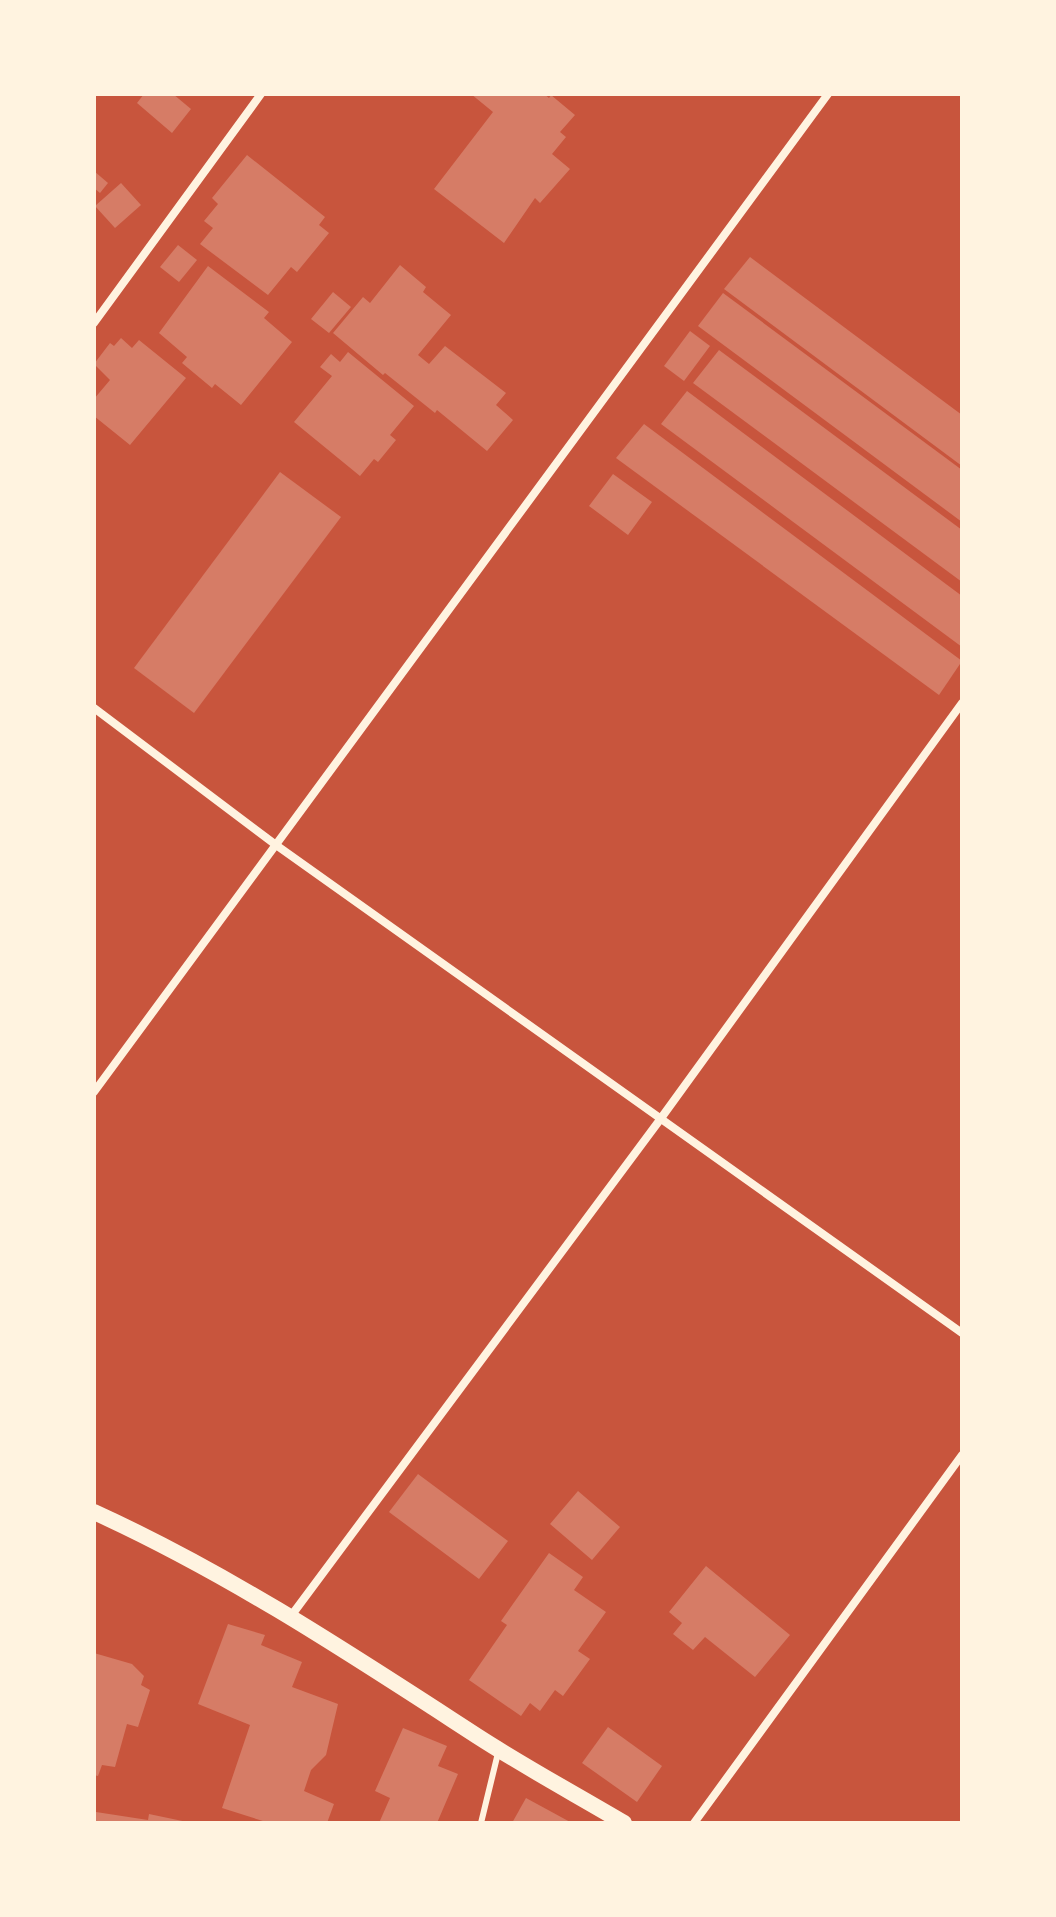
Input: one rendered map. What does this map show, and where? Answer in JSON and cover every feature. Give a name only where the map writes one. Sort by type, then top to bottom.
[{"type":"main road","points":[[94,1512],[169,1546],[291,1616],[499,1749],[624,1823]]},
{"type":"street","points":[[94,323],[261,94]]},
{"type":"street","points":[[94,1092],[828,94]]},
{"type":"street","points":[[291,1616],[659,1121],[962,703]]},
{"type":"street","points":[[94,708],[276,845],[659,1121],[962,1333]]},
{"type":"street","points":[[694,1823],[962,1455]]},
{"type":"lane","points":[[481,1823],[499,1749]]},
{"type":"building","points":[[144,94],[173,94],[191,109],[172,133],[137,103]]},
{"type":"building","points":[[471,94],[544,94],[549,98],[551,95],[575,115],[560,132],[566,137],[552,154],[570,169],[540,203],[535,198],[504,243],[434,189],[493,112]]},
{"type":"building","points":[[247,155],[325,217],[319,225],[329,233],[297,272],[291,267],[268,295],[200,244],[213,228],[204,221],[218,204],[212,198]]},
{"type":"building","points":[[94,171],[108,183],[100,193],[94,188]]},
{"type":"building","points":[[121,183],[141,205],[115,228],[95,206]]},
{"type":"building","points":[[178,245],[197,260],[179,282],[160,267]]},
{"type":"building","points":[[750,257],[962,415],[962,466],[724,289]]},
{"type":"building","points":[[400,265],[426,287],[423,292],[451,315],[418,355],[429,364],[445,346],[506,393],[496,405],[513,420],[487,451],[437,410],[435,413],[385,373],[383,375],[333,333],[363,297],[370,303]]},
{"type":"building","points":[[208,266],[269,312],[264,318],[292,342],[241,405],[215,384],[212,388],[182,363],[187,357],[159,333]]},
{"type":"building","points":[[333,292],[351,307],[329,333],[311,319]]},
{"type":"building","points":[[723,293],[962,470],[962,522],[698,326]]},
{"type":"building","points":[[690,331],[710,346],[684,381],[664,366]]},
{"type":"building","points":[[121,338],[132,348],[139,340],[186,378],[130,445],[94,416],[94,399],[110,380],[94,364],[110,343],[114,346]]},
{"type":"building","points":[[719,350],[962,530],[962,582],[693,383]]},
{"type":"building","points":[[348,352],[414,406],[390,435],[396,440],[378,462],[374,459],[360,476],[294,422],[332,376],[320,367],[331,354],[340,362]]},
{"type":"building","points":[[687,391],[962,596],[962,647],[661,424]]},
{"type":"building","points":[[644,424],[962,661],[939,695],[616,458]]},
{"type":"building","points":[[280,472],[341,517],[194,713],[134,668]]},
{"type":"building","points":[[613,474],[652,502],[628,535],[589,506]]},
{"type":"building","points":[[418,1474],[508,1541],[479,1579],[389,1512]]},
{"type":"building","points":[[578,1491],[620,1527],[592,1560],[550,1524]]},
{"type":"building","points":[[549,1553],[583,1577],[574,1590],[606,1612],[578,1651],[590,1659],[563,1696],[555,1690],[540,1711],[530,1703],[521,1716],[469,1680],[507,1625],[501,1621]]},
{"type":"building","points":[[706,1566],[790,1635],[755,1677],[705,1637],[693,1650],[673,1634],[682,1623],[669,1612]]},
{"type":"building","points":[[228,1624],[265,1635],[261,1645],[302,1662],[292,1687],[338,1704],[326,1755],[311,1770],[304,1791],[334,1804],[327,1823],[269,1823],[222,1808],[250,1725],[198,1704]]},
{"type":"building","points":[[94,1653],[132,1664],[144,1676],[141,1685],[150,1690],[138,1727],[127,1724],[115,1767],[102,1765],[98,1776],[94,1775]]},
{"type":"building","points":[[608,1727],[662,1766],[637,1802],[582,1763]]},
{"type":"building","points":[[403,1728],[447,1746],[438,1766],[458,1774],[437,1823],[379,1823],[390,1798],[375,1791]]},
{"type":"building","points":[[526,1798],[572,1823],[512,1823]]},
{"type":"building","points":[[96,1812],[148,1820],[149,1814],[192,1823],[94,1823]]}]
